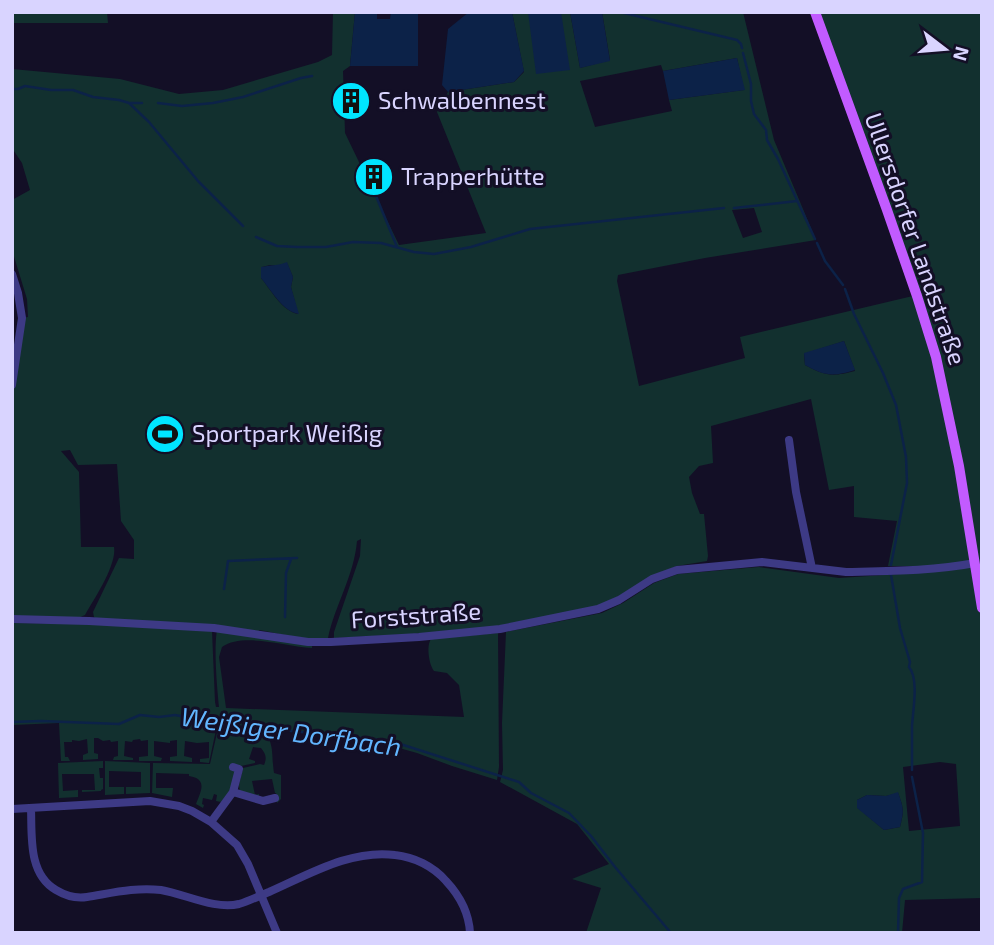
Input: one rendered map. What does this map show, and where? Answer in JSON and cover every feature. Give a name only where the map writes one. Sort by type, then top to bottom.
[{"type":"main road","name":"Ullersdorfer Landstraße","points":[[815,12],[887,210],[936,357],[959,466],[982,607]]},
{"type":"street","points":[[12,274],[22,318],[12,385]]},
{"type":"street","points":[[789,440],[796,492],[812,568]]},
{"type":"street","name":"Forststraße","points":[[12,619],[214,628],[307,642],[419,637],[500,629],[598,609],[619,600],[652,579],[677,570],[762,562],[846,572],[914,570],[975,563]]},
{"type":"street","points":[[211,822],[233,792],[239,769],[233,767]]},
{"type":"street","points":[[233,792],[270,801]]},
{"type":"street","points":[[12,808],[150,801],[192,811],[211,822],[237,845],[248,864],[277,933]]},
{"type":"street","points":[[31,808],[36,867],[50,887],[76,898],[142,889],[160,890],[214,904],[237,905],[354,857],[380,853],[406,856],[442,875],[456,892],[469,921],[470,933]]},
{"type":"green space","points":[[12,12],[107,12],[108,23],[12,23]]},
{"type":"green space","points":[[333,12],[355,12],[350,66],[343,71],[345,133],[399,245],[486,233],[437,112],[448,92],[514,82],[524,72],[512,12],[570,12],[580,68],[610,60],[602,12],[743,12],[774,140],[816,240],[618,275],[639,386],[745,358],[740,337],[917,295],[818,12],[982,12],[982,898],[905,900],[902,933],[586,933],[601,888],[572,879],[609,864],[577,824],[500,782],[503,770],[506,632],[602,613],[654,583],[678,574],[759,567],[839,578],[915,573],[914,566],[888,566],[897,521],[854,517],[854,486],[829,490],[811,399],[711,426],[713,463],[699,466],[689,477],[700,514],[704,514],[707,561],[677,566],[650,577],[597,606],[499,626],[334,638],[360,556],[361,539],[357,541],[352,566],[328,638],[302,638],[259,630],[257,637],[312,648],[253,640],[222,647],[219,657],[226,708],[464,717],[459,685],[447,673],[434,671],[429,655],[429,642],[431,639],[498,633],[497,780],[367,739],[264,728],[271,745],[274,773],[281,775],[281,799],[277,803],[272,779],[252,781],[255,795],[259,794],[259,798],[240,792],[243,768],[265,763],[263,750],[253,747],[249,759],[255,763],[241,766],[231,764],[230,769],[236,771],[231,790],[221,802],[216,801],[217,795],[214,794],[212,800],[203,798],[203,808],[196,804],[201,783],[189,774],[156,773],[156,788],[173,788],[172,797],[152,793],[153,763],[210,764],[219,724],[209,763],[200,762],[200,759],[209,758],[209,742],[185,741],[184,756],[192,758],[192,762],[170,761],[170,757],[177,756],[177,740],[170,743],[154,741],[154,756],[162,758],[161,761],[139,761],[139,757],[148,756],[148,740],[125,741],[124,756],[133,760],[113,760],[118,756],[118,741],[103,741],[98,738],[94,738],[94,753],[98,754],[98,759],[83,760],[83,755],[88,753],[87,739],[64,742],[65,757],[70,761],[61,761],[59,723],[12,725],[12,623],[212,631],[215,702],[216,707],[219,707],[216,677],[218,625],[94,617],[93,612],[119,558],[134,559],[134,540],[121,521],[117,464],[78,465],[70,450],[61,451],[79,472],[81,547],[114,547],[109,572],[85,615],[78,618],[12,617],[12,385],[22,318],[28,317],[27,299],[12,250],[12,200],[30,190],[22,163],[12,148],[12,69],[120,79],[179,94],[223,90],[318,62],[332,55]],"holes":[[[737,58],[744,90],[669,100],[672,111],[595,127],[580,81],[661,65],[663,71]],[[754,208],[762,232],[743,238],[732,210]],[[287,263],[293,277],[291,287],[298,314],[287,309],[261,278],[262,267]],[[844,341],[855,371],[834,375],[824,373],[805,365],[804,354]],[[940,762],[956,764],[960,826],[909,831],[903,767]],[[898,793],[903,810],[900,827],[884,830],[858,808],[857,800],[867,795],[886,796]]]},
{"type":"green space","points":[[103,761],[103,768],[99,768],[100,778],[103,778],[101,791],[82,792],[95,790],[94,774],[62,774],[63,791],[78,790],[78,797],[59,798],[58,763]]},
{"type":"green space","points":[[105,761],[150,763],[150,793],[126,794],[126,787],[141,787],[141,772],[109,771],[109,787],[124,787],[124,794],[105,795]]},
{"type":"water","points":[[355,12],[377,12],[377,19],[390,19],[391,12],[418,12],[418,66],[350,66]]},
{"type":"water","points":[[469,12],[512,12],[524,71],[514,82],[448,92],[442,85],[448,29]]},
{"type":"water","points":[[528,12],[561,12],[570,70],[536,74]]},
{"type":"water","points":[[570,12],[602,12],[610,61],[580,68]]},
{"type":"water","points":[[737,58],[745,90],[669,100],[663,71]]},
{"type":"water","points":[[287,262],[293,277],[291,287],[299,314],[282,305],[261,278],[261,267]]},
{"type":"water","points":[[844,341],[855,370],[829,374],[805,365],[804,353]]},
{"type":"water","points":[[898,792],[903,810],[900,827],[884,830],[857,808],[857,800],[867,795],[886,796]]},
{"type":"waterway","points":[[620,12],[737,40],[742,48]]},
{"type":"waterway","points":[[743,53],[751,84],[754,114],[766,130],[767,140],[815,239]]},
{"type":"waterway","points":[[158,103],[182,106],[213,103],[243,97],[312,76]]},
{"type":"waterway","points":[[12,89],[25,86],[73,90],[93,97],[129,103],[149,122],[198,181],[243,226]]},
{"type":"waterway","points":[[129,103],[142,103]]},
{"type":"waterway","points":[[376,196],[397,247]]},
{"type":"waterway","points":[[734,208],[797,201]]},
{"type":"waterway","points":[[256,237],[277,246],[326,247],[353,242],[381,243],[414,252],[434,254],[471,247],[530,229],[724,208]]},
{"type":"waterway","points":[[817,243],[825,261],[843,285]]},
{"type":"waterway","points":[[845,289],[896,405],[906,457],[907,483],[891,565]]},
{"type":"waterway","points":[[224,589],[228,561],[297,558]]},
{"type":"waterway","points":[[285,617],[286,573],[291,559]]},
{"type":"waterway","points":[[891,575],[900,628],[914,679],[912,770]]},
{"type":"waterway","name":"Weißiger Dorfbach","points":[[12,722],[119,724],[140,715],[175,715],[251,729],[394,742],[519,782],[531,793],[569,813],[671,933]]},
{"type":"waterway","points":[[898,933],[899,898],[903,889],[922,882],[923,833],[912,777]]},
{"type":"place","name":"Schwalbennest","points":[[351,101]]},
{"type":"place","name":"Trapperhütte","points":[[374,177]]},
{"type":"place","name":"Sportpark Weißig","points":[[165,434]]}]
